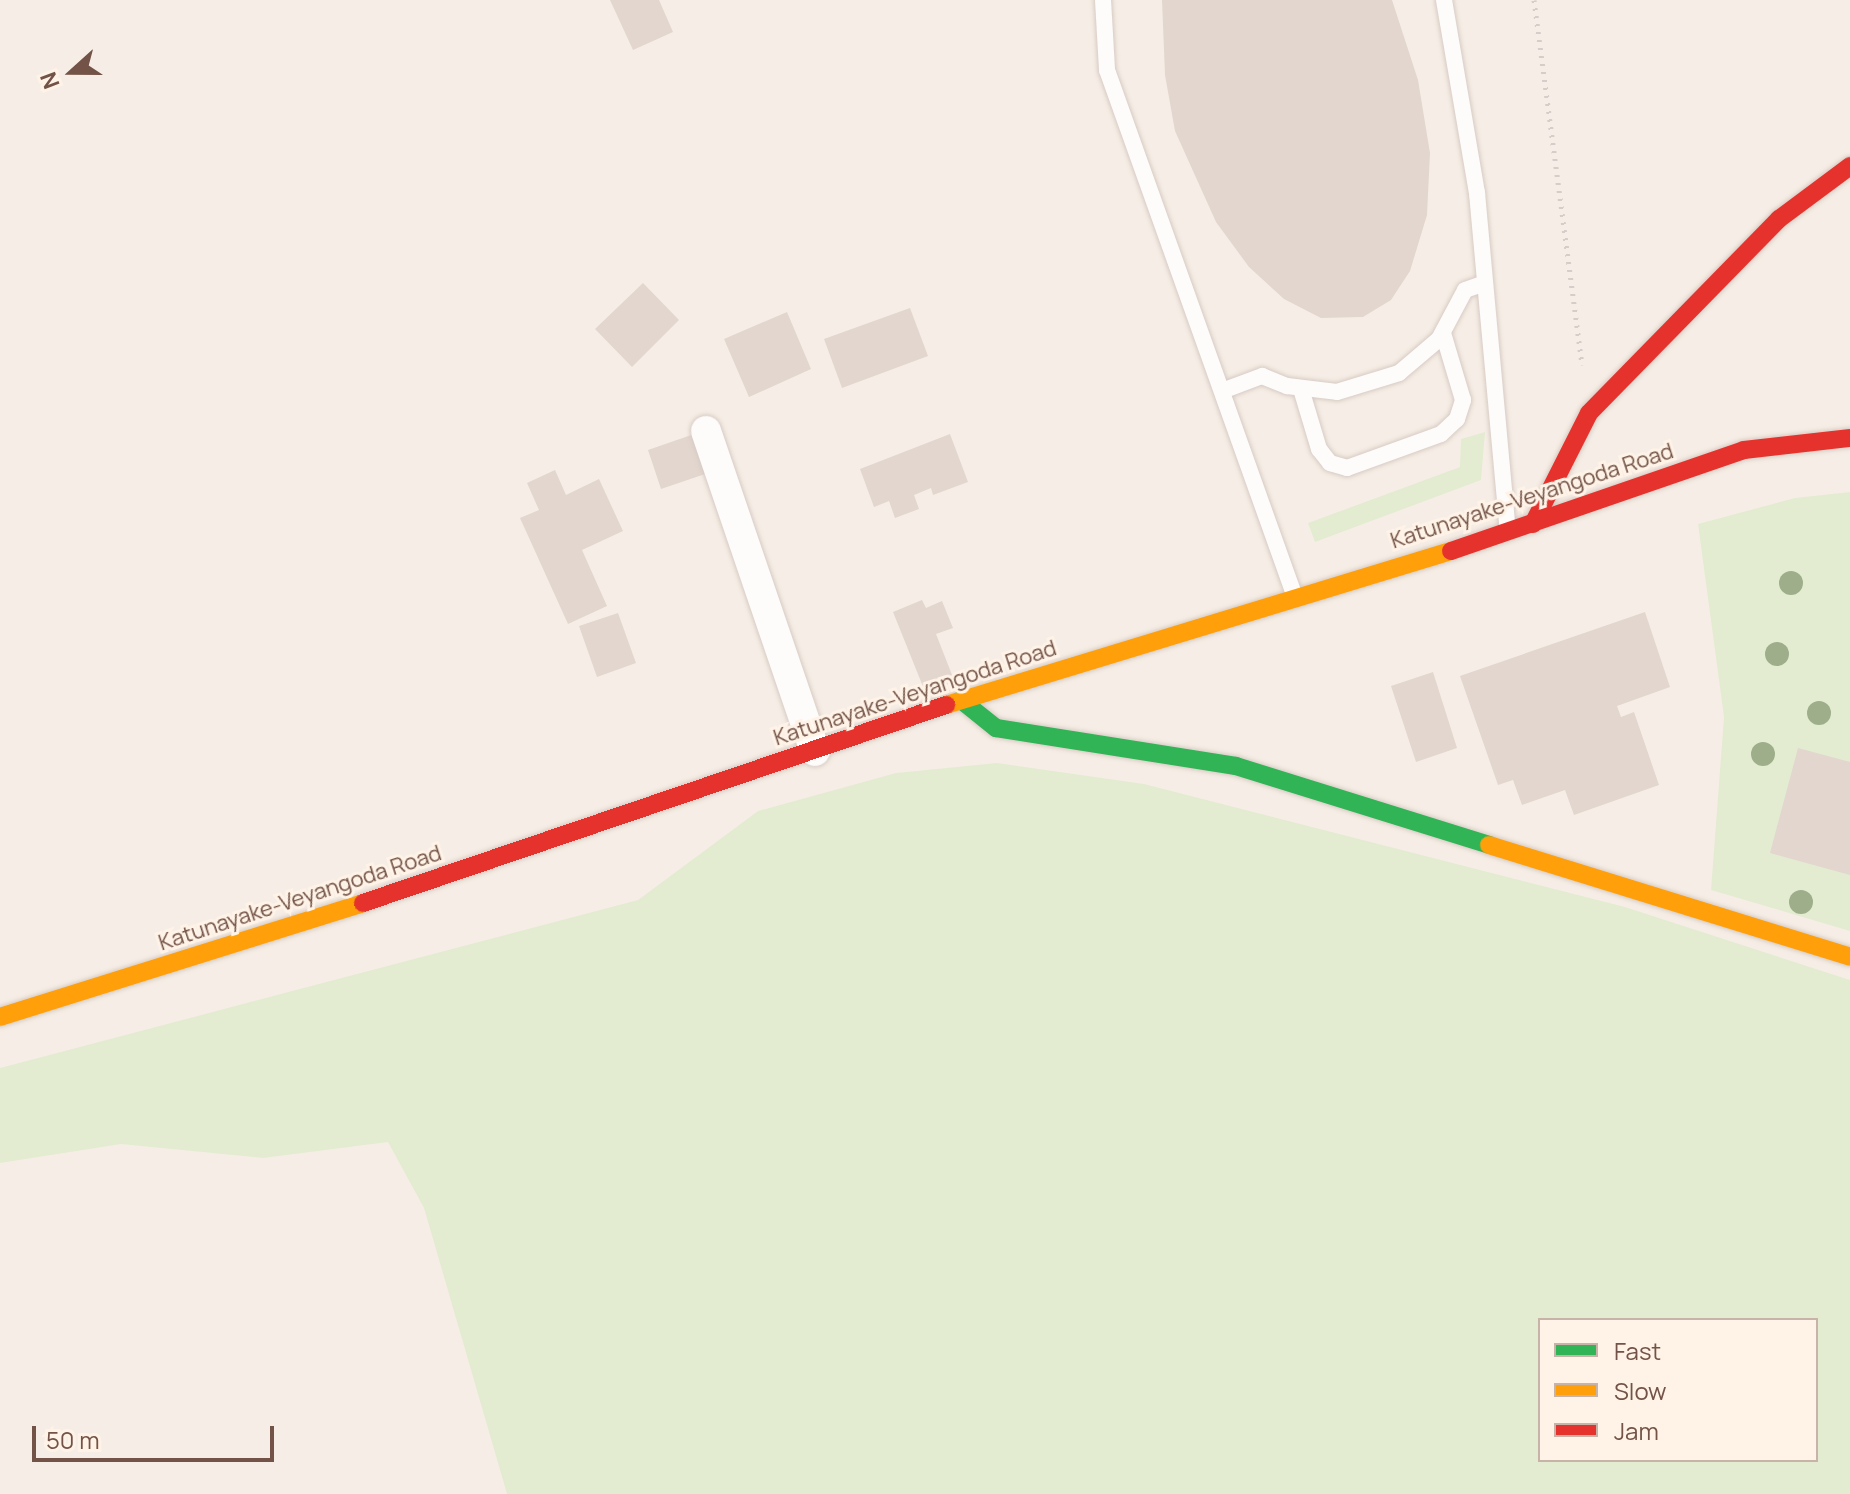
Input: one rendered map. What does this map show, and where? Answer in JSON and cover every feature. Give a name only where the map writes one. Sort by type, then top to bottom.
[{"type":"main road","points":[[1533,524],[1589,413],[1779,219],[1850,166]]},
{"type":"main road","name":"Katunayake-Veyangoda Road","points":[[0,1017],[206,956],[961,700],[1508,533],[1744,450],[1850,438]]},
{"type":"main road","points":[[961,700],[996,728],[1236,766],[1850,957]]},
{"type":"street","points":[[706,431],[815,751]]},
{"type":"lane","points":[[1103,0],[1107,70],[1295,597]]},
{"type":"lane","points":[[1444,0],[1472,162],[1508,533]]},
{"type":"lane","points":[[1222,391],[1262,376],[1301,389],[1364,387],[1399,373],[1443,333],[1465,290],[1485,283]]},
{"type":"lane","points":[[1301,389],[1319,449],[1330,463],[1347,468],[1441,434],[1457,419],[1463,400],[1443,333]]},
{"type":"path","points":[[1534,0],[1589,413]]},
{"type":"green space","points":[[1485,432],[1481,480],[1315,542],[1308,523],[1460,467],[1461,439]]},
{"type":"green space","points":[[1850,492],[1850,931],[1711,890],[1724,717],[1698,524],[1795,498]]},
{"type":"green space","points":[[997,763],[1144,784],[1625,907],[1850,980],[1850,1494],[507,1494],[424,1208],[388,1142],[263,1158],[121,1144],[0,1163],[0,1068],[638,900],[758,811],[896,773]]},
{"type":"building","points":[[610,0],[659,0],[673,32],[633,50]]},
{"type":"building","points":[[1162,0],[1392,0],[1418,80],[1430,153],[1427,215],[1410,271],[1391,300],[1363,317],[1321,318],[1284,299],[1249,267],[1216,222],[1175,131],[1165,75]]},
{"type":"building","points":[[643,283],[679,320],[632,367],[595,329]]},
{"type":"building","points":[[910,308],[928,356],[842,388],[824,339]]},
{"type":"building","points":[[787,312],[811,369],[749,397],[724,339]]},
{"type":"building","points":[[700,432],[714,471],[661,489],[648,450]]},
{"type":"building","points":[[950,434],[968,482],[933,495],[931,488],[914,495],[919,509],[895,518],[889,501],[874,507],[860,469]]},
{"type":"building","points":[[555,470],[566,495],[599,479],[623,531],[582,550],[607,606],[568,624],[520,518],[539,510],[527,483]]},
{"type":"building","points":[[922,600],[926,608],[942,601],[953,628],[936,634],[954,680],[928,699],[893,612]]},
{"type":"building","points":[[1645,612],[1670,687],[1617,706],[1621,717],[1634,712],[1659,785],[1574,815],[1565,790],[1522,805],[1513,780],[1498,785],[1460,676]]},
{"type":"building","points":[[618,613],[636,663],[597,677],[579,626]]},
{"type":"building","points":[[1433,672],[1457,748],[1416,762],[1391,686]]},
{"type":"building","points":[[1798,748],[1850,762],[1850,875],[1770,853]]},
{"type":"traffic: fast","points":[[961,700],[996,728],[1236,766],[1489,845]]},
{"type":"traffic: slow","points":[[946,705],[1451,551]]},
{"type":"traffic: slow","points":[[1489,845],[1850,957]]},
{"type":"traffic: slow","points":[[0,1017],[363,903]]},
{"type":"traffic: jam","points":[[1533,524],[1589,413],[1779,219],[1850,166]]},
{"type":"traffic: jam","points":[[1451,551],[1744,450],[1850,438]]},
{"type":"traffic: jam","points":[[363,903],[946,705]]}]
